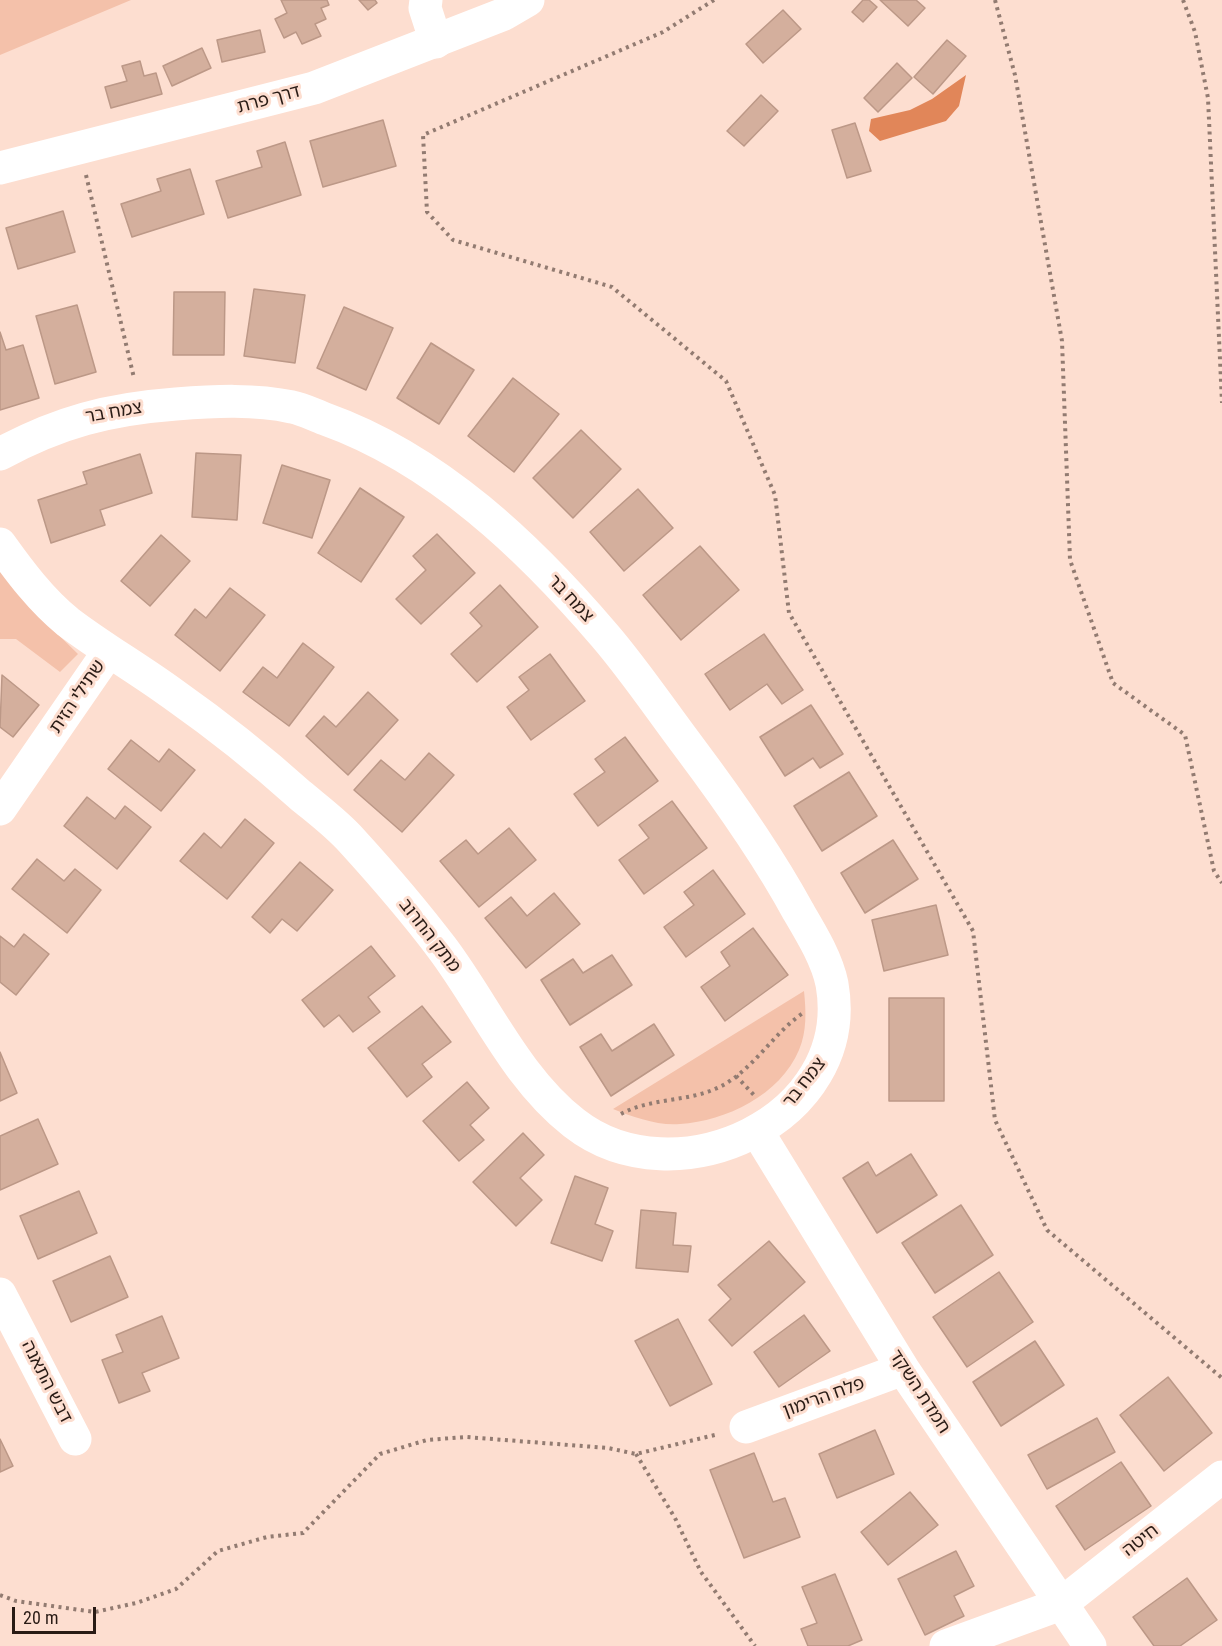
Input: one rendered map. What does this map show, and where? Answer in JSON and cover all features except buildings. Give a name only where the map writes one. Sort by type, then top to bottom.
[{"type":"street","points":[[426,0],[425,8],[436,42]]},
{"type":"street","name":"דרך פרת","points":[[0,168],[314,88],[436,42],[504,14],[528,0]]},
{"type":"street","name":"צמח בר","points":[[0,454],[38,434],[86,417],[141,408],[219,401],[292,407],[371,437],[418,464],[482,512],[538,564],[607,638],[704,767],[781,879],[814,939],[831,980],[834,1017],[828,1055],[808,1085],[776,1119],[757,1131]]},
{"type":"street","name":"שתילי הזית","points":[[0,544],[28,583],[66,620],[109,651],[0,810]]},
{"type":"street","name":"מתק החרוב","points":[[109,651],[172,693],[236,742],[348,836],[441,947],[538,1088],[576,1125],[610,1143],[655,1154],[704,1152],[742,1140],[757,1131]]},
{"type":"street","name":"חמדת השקד","points":[[757,1131],[903,1369],[1090,1646]]},
{"type":"street","name":"דבש התאנה","points":[[0,1294],[75,1439]]},
{"type":"street","name":"פלח הרימון","points":[[746,1426],[903,1369]]},
{"type":"street","name":"חיטה","points":[[946,1646],[1061,1604],[1222,1477]]},
{"type":"path","points":[[714,0],[663,32],[423,135],[427,212],[453,240],[612,287],[726,381],[775,495],[789,613],[973,931],[995,1120],[1047,1230],[1222,1378]]},
{"type":"path","points":[[995,0],[1015,75],[1062,341],[1070,560],[1113,683],[1185,735],[1214,871],[1222,883]]},
{"type":"path","points":[[1183,0],[1196,32],[1208,98],[1222,403]]},
{"type":"path","points":[[79,149],[141,408]]},
{"type":"path","points":[[589,1132],[634,1107],[687,1098],[716,1089],[736,1076],[796,1018],[832,993]]},
{"type":"path","points":[[0,1595],[16,1601],[95,1612],[136,1603],[176,1589],[218,1551],[267,1536],[303,1533],[380,1454],[427,1440],[466,1437],[608,1448],[636,1454],[746,1426]]},
{"type":"path","points":[[636,1454],[675,1518],[701,1572],[755,1646]]},
{"type":"shaded area","points":[[0,0],[131,0],[0,55]]},
{"type":"shaded area","points":[[966,75],[959,106],[946,121],[880,141],[869,131],[871,119],[910,110],[932,99]]},
{"type":"shaded area","points":[[0,568],[28,605],[78,654],[60,672],[16,639],[0,639]]},
{"type":"shaded area","points":[[804,991],[805,1028],[799,1050],[779,1080],[750,1103],[715,1118],[680,1124],[654,1122],[613,1109]]}]
